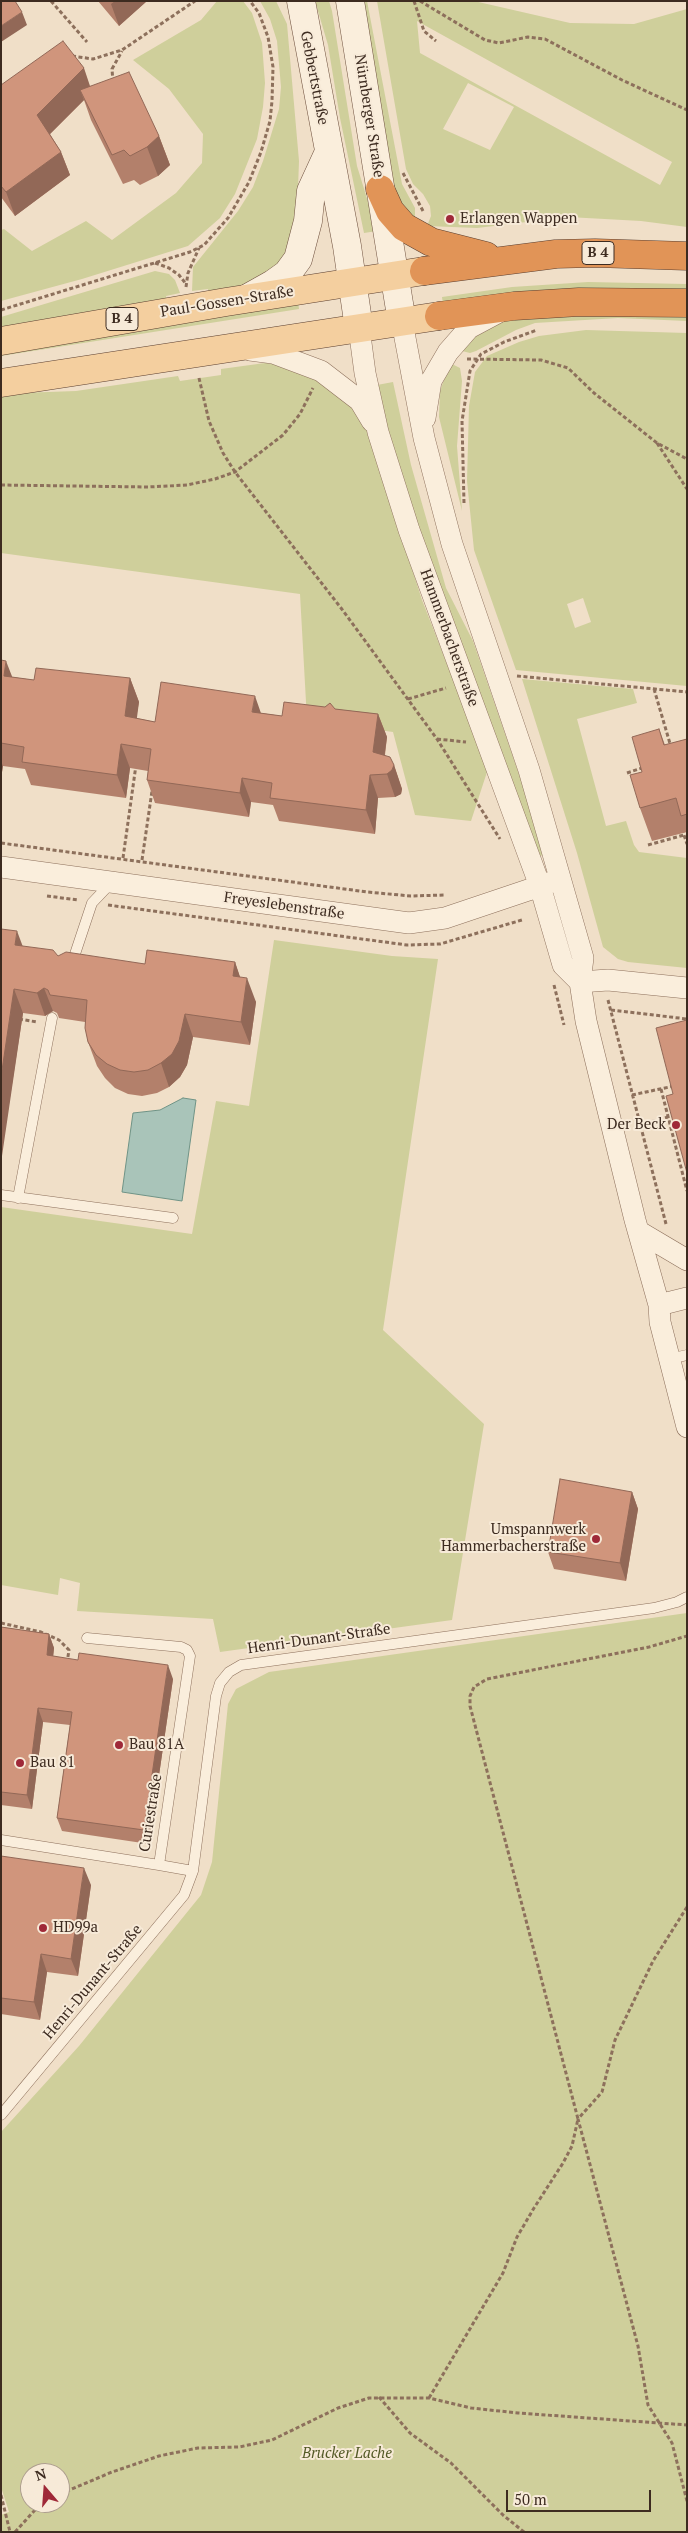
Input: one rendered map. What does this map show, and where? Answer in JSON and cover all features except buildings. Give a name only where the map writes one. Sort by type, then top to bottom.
[{"type":"highway","points":[[380,189],[390,212],[400,222],[431,242],[468,253],[509,259]]},
{"type":"highway","name":"B 4","points":[[424,271],[509,259],[595,253],[687,256]]},
{"type":"highway","points":[[439,316],[514,306],[612,300],[687,303]]},
{"type":"main road","name":"Paul-Gossen-Straße","points":[[1,342],[244,299],[424,271]]},
{"type":"main road","points":[[1,384],[439,316]]},
{"type":"street","name":"Nürnberger Straße","points":[[349,4],[394,276]]},
{"type":"street","name":"Gebbertstraße","points":[[298,7],[310,47],[328,154]]},
{"type":"street","points":[[328,154],[352,282]]},
{"type":"street","points":[[244,299],[273,284],[287,274],[298,259],[304,243],[311,191],[328,154]]},
{"type":"street","points":[[394,276],[402,322]]},
{"type":"street","name":"Hammerbacherstraße","points":[[352,282],[365,373],[378,432],[409,530],[540,886],[563,965],[580,982]]},
{"type":"street","name":"Hammerbacherstraße","points":[[424,438],[426,407],[431,381],[448,352],[469,328],[497,312],[514,306]]},
{"type":"street","name":"Hammerbacherstraße","points":[[402,322],[424,438],[452,544],[495,674],[530,770],[583,958],[580,982],[586,1020],[638,1231],[659,1305],[660,1322],[678,1357],[687,1427]]},
{"type":"street","points":[[232,348],[273,353],[321,371],[360,401],[378,432]]},
{"type":"street","name":"Freyeslebenstraße","points":[[1,867],[408,923],[445,918],[562,878]]},
{"type":"street","points":[[580,982],[603,980],[687,988]]},
{"type":"street","points":[[638,1231],[680,1256]]},
{"type":"street","points":[[659,1305],[687,1298]]},
{"type":"lane","points":[[68,973],[92,903],[111,883]]},
{"type":"lane","points":[[18,1198],[51,1021]]},
{"type":"lane","points":[[1,1195],[172,1218]]},
{"type":"lane","name":"Henri-Dunant-Straße","points":[[1,2115],[184,1896],[193,1871],[216,1696],[220,1683],[229,1672],[241,1665],[654,1608],[677,1602],[687,1597]]},
{"type":"lane","name":"Curiestraße","points":[[1,1840],[159,1865],[190,1656],[187,1650],[181,1646],[87,1638]]},
{"type":"lane","points":[[159,1865],[193,1871]]},
{"type":"path","points":[[51,1],[87,42]]},
{"type":"path","points":[[70,56],[93,59],[122,50],[195,1]]},
{"type":"path","points":[[155,263],[169,268],[179,275],[186,285],[188,273],[199,248],[228,218],[240,199],[261,152],[270,120],[273,82],[271,51],[264,24],[250,1]]},
{"type":"path","points":[[414,1],[424,30],[436,40]]},
{"type":"path","points":[[420,1],[492,42],[528,37],[545,39],[622,80],[687,110]]},
{"type":"path","points":[[115,89],[111,75],[122,50]]},
{"type":"path","points":[[1,310],[199,248]]},
{"type":"path","points":[[464,505],[462,421],[470,371],[476,360],[504,342],[541,329]]},
{"type":"path","points":[[476,360],[541,360],[568,368],[594,393],[657,443],[687,460]]},
{"type":"path","points":[[199,378],[209,422],[234,472],[341,608],[408,699],[471,790],[503,846]]},
{"type":"path","points":[[1,485],[187,485],[234,472],[283,435],[300,414],[309,396]]},
{"type":"path","points":[[657,443],[687,489]]},
{"type":"path","points":[[495,674],[687,692]]},
{"type":"path","points":[[408,699],[466,683]]},
{"type":"path","points":[[654,689],[672,750]]},
{"type":"path","points":[[122,858],[136,762],[139,763]]},
{"type":"path","points":[[627,772],[646,767]]},
{"type":"path","points":[[142,860],[153,785]]},
{"type":"path","points":[[682,829],[687,844]]},
{"type":"path","points":[[648,845],[684,835]]},
{"type":"path","points":[[1,843],[142,860],[367,892],[411,896],[450,895]]},
{"type":"path","points":[[552,980],[555,989]]},
{"type":"path","points":[[603,980],[640,1125],[680,1256]]},
{"type":"path","points":[[611,1010],[687,1019]]},
{"type":"path","points":[[17,1019],[51,1021]]},
{"type":"path","points":[[632,1095],[678,1085]]},
{"type":"path","points":[[661,1089],[687,1191]]},
{"type":"path","points":[[640,1125],[668,1117]]},
{"type":"path","points":[[1,1623],[41,1632],[59,1640],[68,1650],[66,1671]]},
{"type":"path","points":[[687,1636],[649,1647],[486,1679],[474,1687],[470,1696],[470,1706],[638,2346],[648,2405],[672,2443],[687,2501]]},
{"type":"path","points":[[429,2398],[503,2273],[517,2237],[572,2146],[578,2119],[602,2092],[615,2040],[653,1961],[687,1907]]},
{"type":"path","points":[[379,2397],[410,2433],[451,2463],[503,2515],[524,2532]]},
{"type":"path","points":[[70,2490],[112,2472],[158,2456],[198,2448],[239,2447],[272,2440],[338,2408],[379,2397],[429,2398],[471,2408],[518,2414],[687,2425]]},
{"type":"path","points":[[1,2495],[7,2513],[10,2532]]},
{"type":"path","points":[[1,2510],[7,2513]]},
{"type":"path","points":[[15,2532],[31,2513]]},
{"type":"green space","points":[[217,1],[243,1],[252,13],[262,43],[265,83],[257,139],[235,194],[220,218],[188,246],[82,279],[1,301],[1,230],[4,229],[32,251],[86,221],[112,240],[176,193],[202,163],[203,134],[169,89],[133,60],[201,20]]},
{"type":"green space","points":[[260,1],[276,1],[287,24],[299,161],[297,216],[294,236],[280,264],[247,288],[209,295],[208,289],[192,291],[193,267],[238,211],[253,187],[279,109],[281,87],[277,41],[270,19]]},
{"type":"green space","points":[[315,1],[329,1],[332,11],[357,166],[377,231],[364,233],[340,118],[328,45]]},
{"type":"green space","points":[[360,1],[367,1],[402,184],[415,208],[415,219],[405,210],[391,183]]},
{"type":"green space","points":[[377,1],[474,1],[570,23],[634,24],[687,9],[687,227],[641,221],[568,217],[477,228],[427,226],[431,216],[430,206],[423,194],[413,184],[406,169]],"holes":[[[417,21],[672,162],[660,185],[420,53]],[[468,83],[514,107],[490,150],[443,129]]]},
{"type":"green space","points":[[155,271],[169,274],[175,280],[180,293],[166,296],[167,301],[1,331],[1,317]]},
{"type":"green space","points":[[588,282],[687,284],[687,293],[443,305],[442,297],[512,287]]},
{"type":"green space","points":[[298,300],[299,309],[1,356],[1,350]]},
{"type":"green space","points":[[687,313],[687,321],[618,318],[535,323],[516,330],[476,351],[470,353],[458,350],[481,329],[515,317]]},
{"type":"green space","points":[[586,330],[687,333],[687,686],[516,670],[474,550],[467,481],[469,406],[475,372],[487,356],[519,342],[539,336]],"holes":[[[583,598],[591,622],[575,628],[567,604]]]},
{"type":"green space","points":[[265,363],[281,364],[312,372],[359,412],[369,434],[422,600],[488,769],[471,821],[415,815],[393,732],[307,720],[300,594],[1,553],[1,396],[20,393],[76,391],[178,376],[180,381],[221,375],[221,369]]},
{"type":"green space","points":[[450,363],[460,368],[462,381],[457,446],[462,511],[439,417],[440,391]]},
{"type":"green space","points":[[393,382],[411,465],[446,588],[473,641],[541,838],[544,855],[539,856],[423,541],[388,429],[377,385]]},
{"type":"green space","points":[[522,679],[633,689],[637,703],[577,719],[606,826],[626,821],[634,845],[639,852],[687,858],[687,968],[628,962],[618,959],[603,947],[577,853]]},
{"type":"green space","points":[[274,940],[392,956],[438,959],[383,1330],[484,1424],[452,1620],[220,1652],[213,1619],[77,1611],[80,1583],[60,1578],[58,1595],[1,1585],[1,1207],[192,1234],[216,1101],[249,1106]]},
{"type":"green space","name":"Brucker Lache","points":[[687,1613],[687,2532],[1,2532],[1,2515],[9,2512],[1,2487],[1,2132],[79,2046],[201,1895],[212,1862],[228,1704],[236,1689],[269,1672]]},
{"type":"shaded area","points":[[183,1098],[196,1100],[182,1201],[122,1192],[133,1113],[160,1110]]},
{"type":"place","name":"Erlangen Wappen","points":[[450,219]]},
{"type":"place","name":"Der Beck","points":[[676,1125]]},
{"type":"place","name":"Umspannwerk Hammerbacherstraße","points":[[596,1539]]},
{"type":"place","name":"Bau 81A","points":[[119,1745]]},
{"type":"place","name":"Bau 81","points":[[20,1763]]},
{"type":"place","name":"HD99a","points":[[43,1928]]}]
